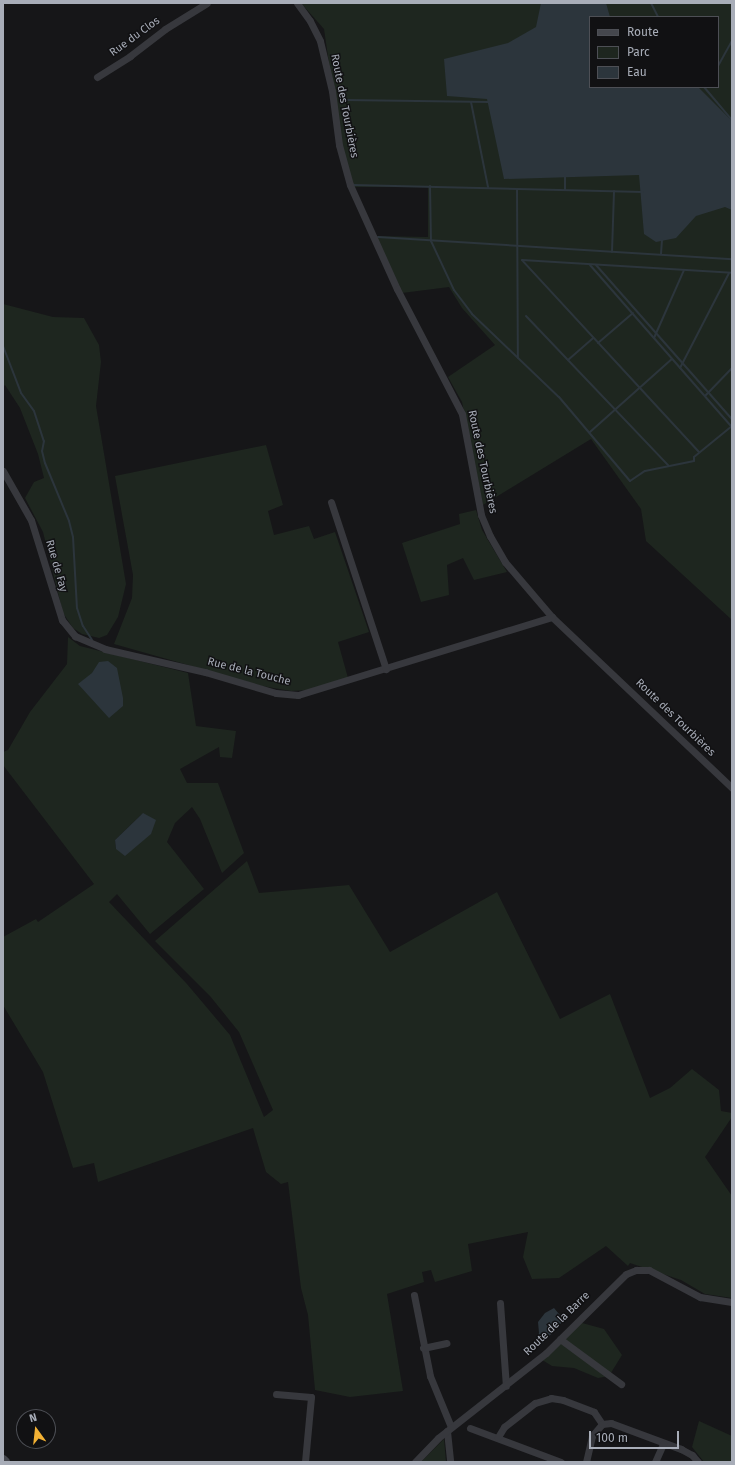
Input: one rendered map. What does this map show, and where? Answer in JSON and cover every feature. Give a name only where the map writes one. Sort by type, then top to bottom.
[{"type":"street","name":"Rue du Clos","points":[[97,77],[130,56],[165,29],[207,3]]},
{"type":"street","name":"Route des Tourbières","points":[[297,3],[310,21],[320,41],[332,91],[339,145],[350,185],[397,289],[462,414],[481,515],[490,536],[505,562],[552,617],[732,788]]},
{"type":"street","name":"Rue de Fay","points":[[3,471],[27,510],[62,620],[75,636],[105,649]]},
{"type":"street","points":[[331,502],[386,669]]},
{"type":"street","name":"Rue de la Touche","points":[[105,649],[286,695],[310,693],[552,617]]},
{"type":"street","name":"Route de la Barre","points":[[415,1462],[449,1429],[506,1386],[560,1339],[616,1281],[636,1270],[649,1270],[700,1297],[732,1302]]},
{"type":"street","points":[[414,1295],[423,1348],[432,1384],[449,1429],[450,1462]]},
{"type":"street","points":[[500,1303],[506,1386]]},
{"type":"street","points":[[560,1339],[621,1384]]},
{"type":"street","points":[[423,1348],[446,1343]]},
{"type":"street","points":[[276,1394],[311,1397],[305,1462]]},
{"type":"street","points":[[498,1437],[504,1426],[535,1403],[551,1398],[563,1400],[594,1412],[602,1424]]},
{"type":"street","points":[[602,1424],[620,1424],[662,1444],[692,1455],[698,1462]]},
{"type":"street","points":[[586,1462],[592,1436],[602,1424]]},
{"type":"street","points":[[470,1428],[498,1437],[561,1462]]},
{"type":"street","points":[[655,1462],[662,1444]]},
{"type":"green space","points":[[301,3],[732,3],[732,620],[646,541],[641,509],[591,439],[483,505],[462,402],[448,377],[495,345],[462,308],[449,287],[402,293],[376,236],[428,237],[428,187],[352,187],[341,145],[324,29]]},
{"type":"green space","points":[[3,304],[53,317],[84,318],[99,345],[101,362],[96,406],[126,584],[118,617],[107,635],[99,638],[82,634],[73,628],[63,613],[43,532],[25,498],[34,482],[44,478],[38,454],[20,408],[5,385],[3,387]]},
{"type":"green space","points":[[266,445],[283,505],[268,511],[274,535],[309,526],[314,539],[335,532],[369,632],[338,642],[348,678],[311,690],[291,691],[262,686],[114,644],[132,598],[133,575],[115,476]]},
{"type":"green space","points":[[476,510],[482,530],[507,572],[474,580],[463,558],[447,565],[449,595],[421,602],[402,543],[460,524],[459,514]]},
{"type":"green space","points":[[68,637],[80,646],[188,673],[196,726],[236,731],[232,758],[220,757],[219,747],[180,769],[187,783],[218,783],[244,853],[222,873],[200,819],[192,807],[175,823],[167,842],[204,889],[150,934],[117,894],[109,902],[187,984],[230,1035],[264,1117],[273,1110],[239,1032],[210,996],[155,941],[247,861],[259,893],[349,885],[390,952],[497,892],[560,1019],[610,994],[650,1098],[670,1088],[692,1069],[719,1090],[721,1111],[732,1113],[732,1117],[705,1157],[732,1196],[732,1298],[705,1294],[681,1280],[630,1263],[628,1266],[606,1246],[559,1278],[532,1279],[523,1257],[528,1232],[468,1244],[472,1271],[435,1282],[431,1270],[422,1272],[424,1282],[387,1294],[403,1391],[350,1397],[315,1390],[308,1315],[301,1288],[288,1182],[281,1184],[266,1172],[253,1128],[98,1182],[94,1163],[73,1168],[43,1072],[3,1005],[3,937],[36,919],[38,922],[94,884],[3,765],[3,752],[8,750],[30,712],[67,664]],"holes":[[[143,813],[116,849],[115,840]]]},
{"type":"green space","points":[[582,1323],[604,1329],[622,1355],[609,1376],[598,1378],[574,1368],[552,1366],[539,1358]]},
{"type":"green space","points":[[699,1421],[732,1436],[732,1462],[704,1462],[692,1447]]},
{"type":"green space","points":[[444,1439],[446,1462],[421,1462]]},
{"type":"water","points":[[541,3],[606,3],[610,16],[589,16],[589,88],[699,88],[731,120],[732,210],[725,207],[696,216],[676,238],[656,242],[644,234],[639,175],[504,179],[487,99],[447,96],[444,59],[508,43],[536,27]]},
{"type":"water","points":[[108,661],[117,668],[123,698],[123,706],[109,718],[78,684],[92,673],[99,662]]},
{"type":"water","points":[[143,813],[156,820],[151,834],[125,856],[116,849],[115,840]]},
{"type":"water","points":[[554,1308],[564,1320],[540,1346],[535,1339],[539,1333],[538,1322],[545,1313]]},
{"type":"waterway","points":[[651,3],[658,16]]},
{"type":"waterway","points":[[719,64],[732,41]]},
{"type":"waterway","points":[[705,88],[732,120]]},
{"type":"waterway","points":[[345,100],[489,102]]},
{"type":"waterway","points":[[471,102],[488,187]]},
{"type":"waterway","points":[[565,175],[565,190]]},
{"type":"waterway","points":[[353,185],[643,192]]},
{"type":"waterway","points":[[430,186],[431,241],[454,290],[472,314],[559,397],[630,481],[645,471],[694,461],[694,457],[732,426]]},
{"type":"waterway","points":[[517,189],[518,358]]},
{"type":"waterway","points":[[612,252],[614,191]]},
{"type":"waterway","points":[[378,237],[732,259]]},
{"type":"waterway","points":[[661,254],[662,240]]},
{"type":"waterway","points":[[699,452],[522,260],[732,273]]},
{"type":"waterway","points":[[590,265],[732,427]]},
{"type":"waterway","points":[[596,265],[732,419]]},
{"type":"waterway","points":[[654,338],[684,270]]},
{"type":"waterway","points":[[680,368],[729,273]]},
{"type":"waterway","points":[[598,343],[633,313]]},
{"type":"waterway","points":[[526,316],[669,466]]},
{"type":"waterway","points":[[568,360],[593,338]]},
{"type":"waterway","points":[[3,346],[21,393],[34,411],[44,441],[42,451],[45,463],[69,521],[73,537],[77,608],[83,626],[92,640]]},
{"type":"waterway","points":[[590,432],[672,359]]},
{"type":"waterway","points":[[705,396],[732,368]]}]
